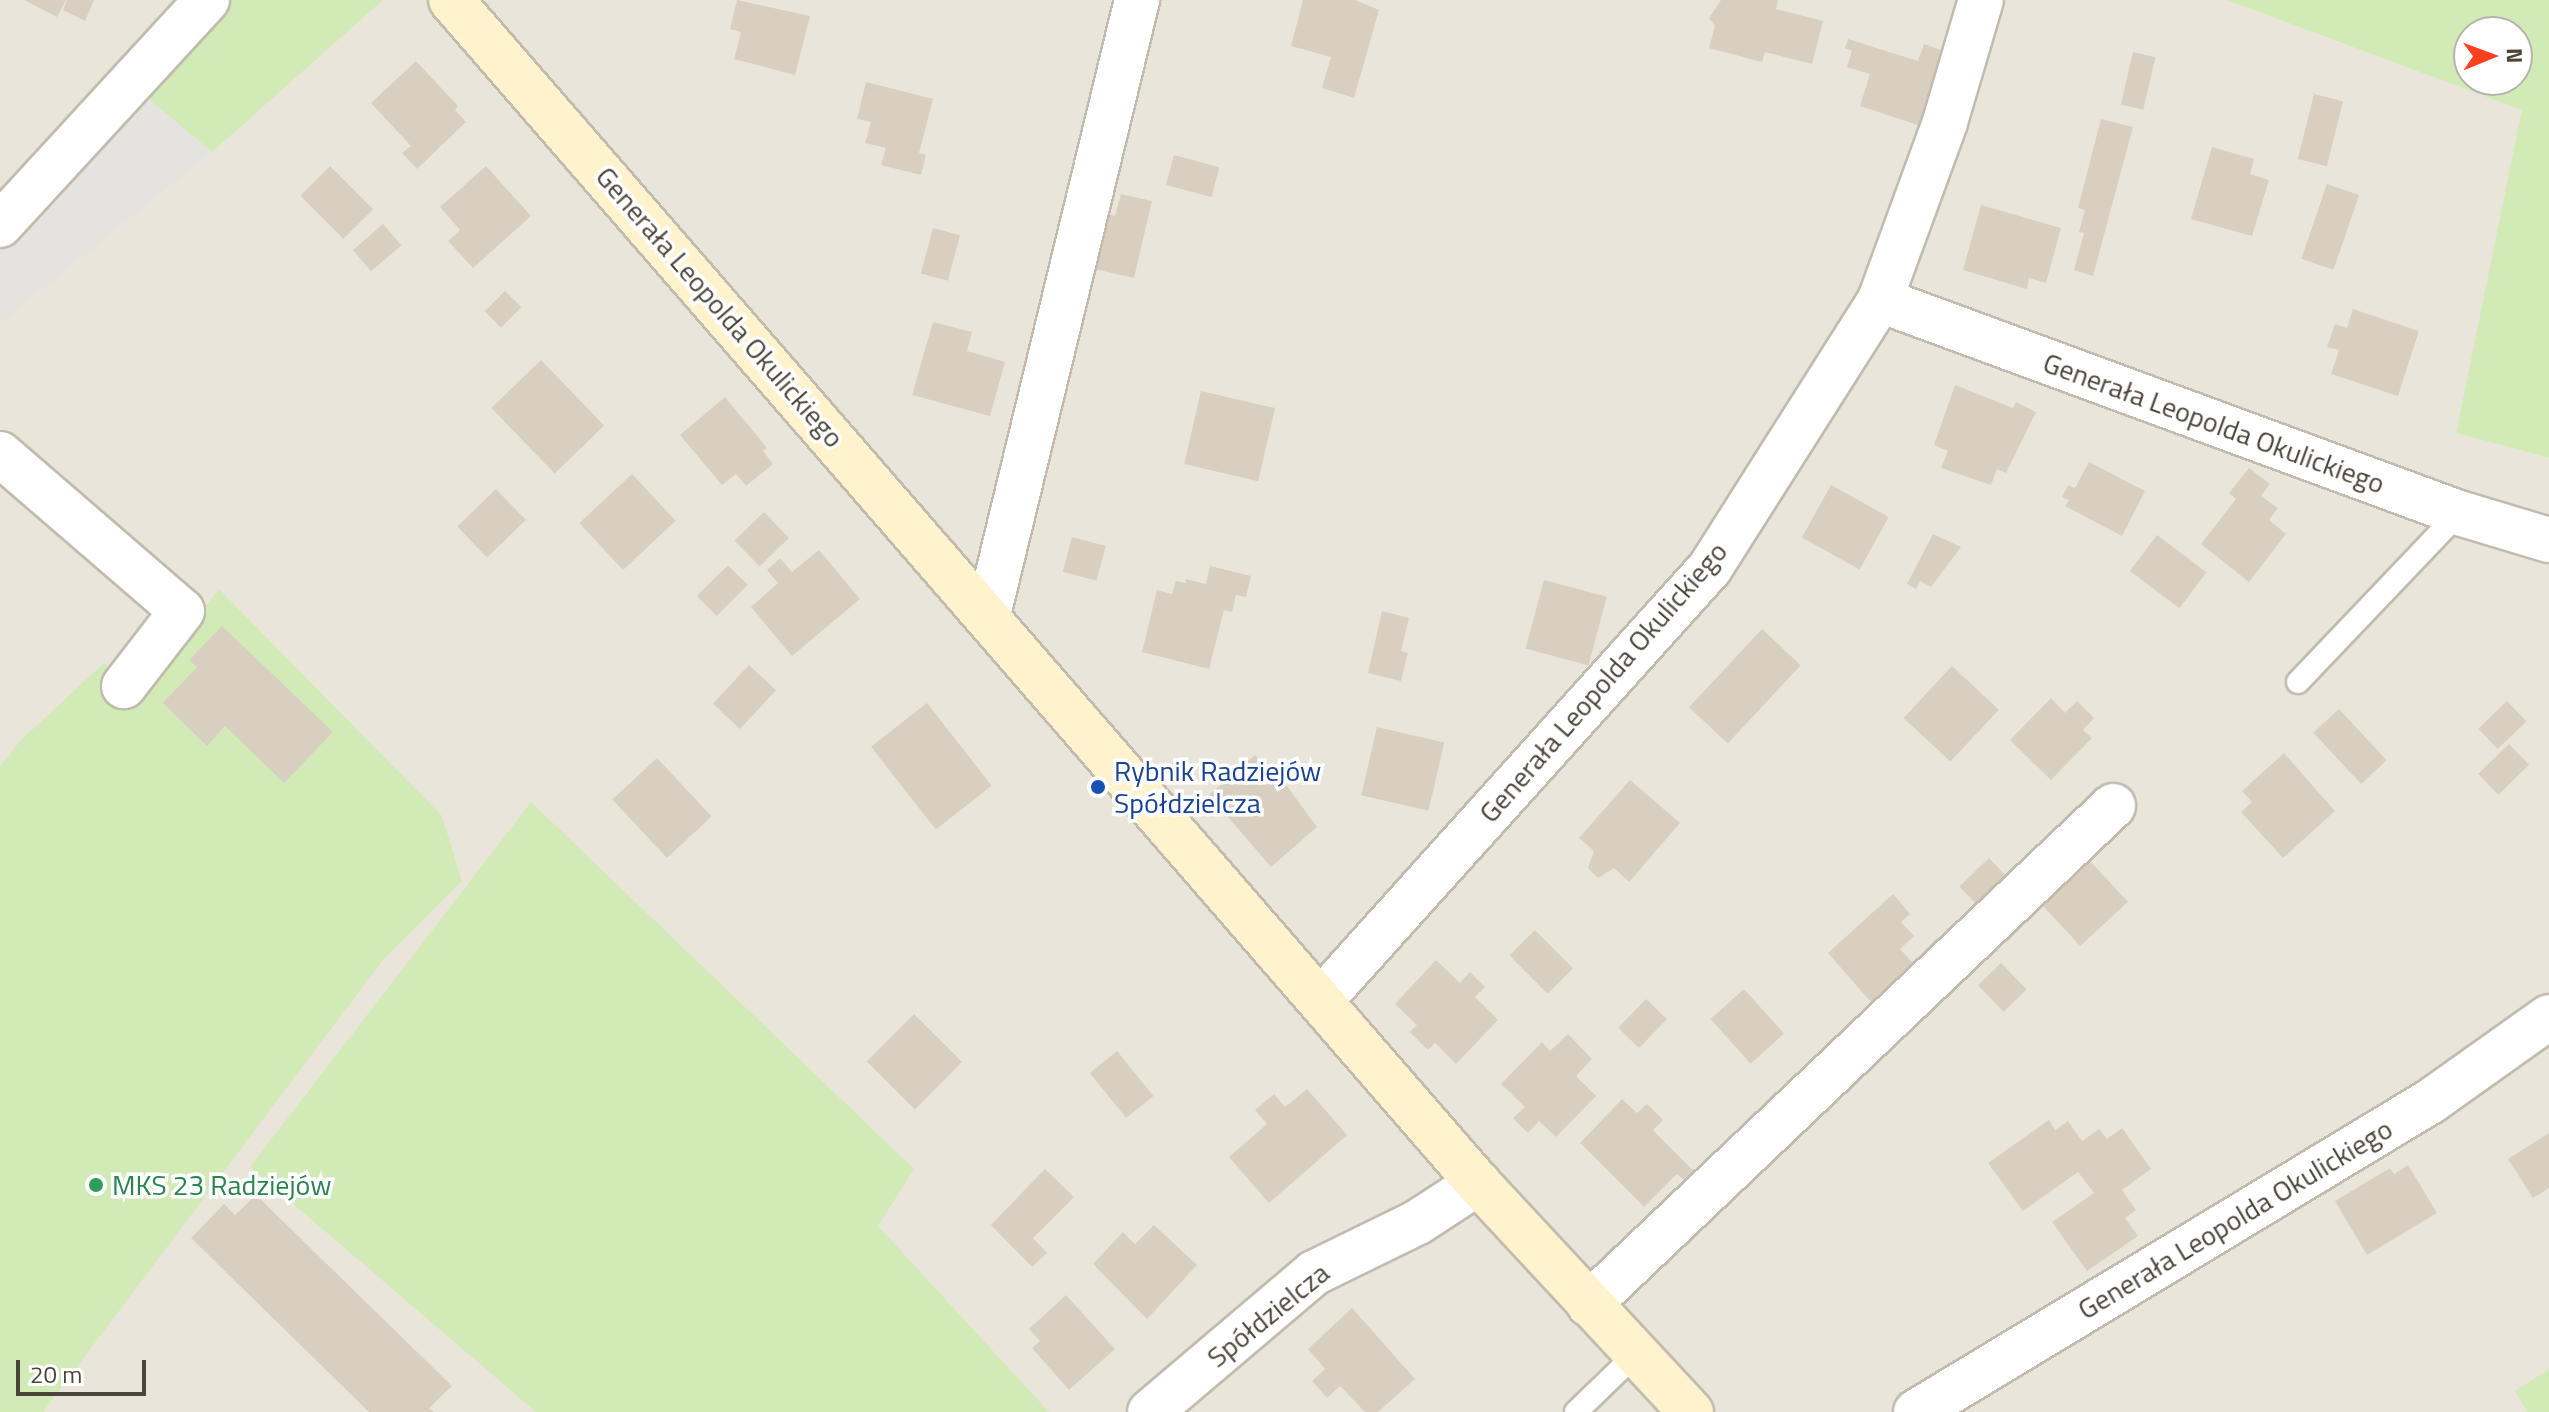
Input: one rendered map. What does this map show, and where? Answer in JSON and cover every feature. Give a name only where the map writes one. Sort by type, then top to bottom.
[{"type":"street","points":[[0,225],[207,0]]},
{"type":"street","name":"Generała Leopolda Okulickiego","points":[[451,0],[1478,1183],[1691,1412]]},
{"type":"street","points":[[988,615],[1137,0]]},
{"type":"street","name":"Generała Leopolda Okulickiego","points":[[1321,1000],[1710,568],[1880,300],[1945,122],[1981,0]]},
{"type":"street","name":"Generała Leopolda Okulickiego","points":[[1880,300],[2459,513],[2549,540]]},
{"type":"street","points":[[0,454],[182,611],[124,686]]},
{"type":"street","points":[[1589,1304],[2113,806]]},
{"type":"street","name":"Generała Leopolda Okulickiego","points":[[1916,1412],[2431,1101],[2549,1017]]},
{"type":"street","name":"Spółdzielcza","points":[[1150,1412],[1314,1273],[1418,1222],[1478,1183]]},
{"type":"lane","points":[[2298,682],[2459,513]]},
{"type":"lane","points":[[1576,1412],[1636,1354]]},
{"type":"shaded area","points":[[0,0],[2226,0],[2453,84],[2453,96],[2485,96],[2523,110],[2456,433],[2549,458],[2549,1369],[2516,1391],[2527,1412],[0,1412]]},
{"type":"shaded area","points":[[131,84],[212,152],[0,323],[0,225]]},
{"type":"green space","points":[[229,0],[383,0],[212,152],[139,91]]},
{"type":"green space","points":[[2226,0],[2549,0],[2549,458],[2456,433],[2522,110],[2484,96],[2533,96],[2533,16],[2453,16],[2453,84]]},
{"type":"green space","points":[[219,589],[442,816],[462,881],[382,961],[43,1412],[0,1412],[0,767],[20,741],[104,663],[136,697]]},
{"type":"green space","points":[[531,802],[914,1169],[878,1226],[1049,1412],[536,1412],[250,1167]]},
{"type":"green space","points":[[2549,1369],[2549,1412],[2527,1412],[2515,1391]]},
{"type":"building","points":[[24,0],[66,0],[57,17]]},
{"type":"building","points":[[67,0],[94,0],[85,21],[63,10]]},
{"type":"building","points":[[737,0],[810,16],[795,75],[734,59],[741,32],[730,29]]},
{"type":"building","points":[[1303,0],[1355,0],[1379,10],[1354,98],[1322,88],[1331,57],[1291,46]]},
{"type":"building","points":[[1721,0],[1778,0],[1776,9],[1823,21],[1812,64],[1765,52],[1762,62],[1709,48],[1715,26],[1709,18]]},
{"type":"building","points":[[1848,39],[1918,61],[1924,44],[1941,50],[1921,126],[1860,106],[1870,74],[1847,67],[1852,51],[1845,48]]},
{"type":"building","points":[[2133,52],[2155,57],[2143,110],[2121,105]]},
{"type":"building","points":[[416,61],[458,106],[455,110],[466,122],[417,169],[402,153],[411,146],[371,103]]},
{"type":"building","points":[[866,82],[933,99],[919,153],[926,155],[921,175],[881,165],[886,148],[865,143],[871,122],[857,119]]},
{"type":"building","points":[[2314,94],[2343,101],[2327,166],[2298,159]]},
{"type":"building","points":[[2101,119],[2133,127],[2093,276],[2074,270],[2084,233],[2079,232],[2085,210],[2078,208]]},
{"type":"building","points":[[2212,147],[2254,159],[2250,174],[2269,180],[2252,236],[2191,219]]},
{"type":"building","points":[[1174,155],[1219,167],[1211,197],[1166,185]]},
{"type":"building","points":[[330,166],[373,209],[343,239],[300,196]]},
{"type":"building","points":[[486,166],[531,216],[473,268],[448,241],[460,230],[440,207]]},
{"type":"building","points":[[2327,184],[2359,195],[2333,270],[2301,259]]},
{"type":"building","points":[[1121,194],[1152,201],[1134,278],[1077,265],[1090,210],[1115,216]]},
{"type":"building","points":[[1981,205],[2061,228],[2046,283],[2029,278],[2027,289],[1963,270]]},
{"type":"building","points":[[383,224],[401,245],[371,271],[353,250]]},
{"type":"building","points":[[933,228],[960,235],[948,281],[921,273]]},
{"type":"building","points":[[505,291],[521,307],[501,328],[484,312]]},
{"type":"building","points":[[2353,309],[2419,331],[2398,396],[2331,374],[2339,350],[2327,347],[2335,324],[2347,328]]},
{"type":"building","points":[[933,322],[972,332],[967,351],[1005,362],[990,416],[912,395]]},
{"type":"building","points":[[541,360],[604,425],[555,473],[491,408]]},
{"type":"building","points":[[1955,385],[2013,408],[2016,402],[2036,412],[2006,473],[1997,469],[1991,485],[1941,468],[1948,451],[1934,445]]},
{"type":"building","points":[[1201,391],[1275,408],[1258,481],[1184,464]]},
{"type":"building","points":[[725,397],[767,448],[763,451],[773,464],[746,486],[736,474],[722,485],[680,435]]},
{"type":"building","points":[[2089,462],[2145,491],[2122,536],[2065,506],[2069,500],[2062,497],[2068,485],[2075,488]]},
{"type":"building","points":[[2249,468],[2270,484],[2261,496],[2278,508],[2269,520],[2286,534],[2249,582],[2201,544],[2236,499],[2229,493]]},
{"type":"building","points":[[632,474],[676,521],[623,570],[579,523]]},
{"type":"building","points":[[1831,485],[1889,517],[1860,569],[1802,537]]},
{"type":"building","points":[[496,489],[526,520],[487,557],[457,527]]},
{"type":"building","points":[[764,512],[789,538],[760,566],[735,540]]},
{"type":"building","points":[[1933,534],[1961,547],[1931,587],[1920,581],[1916,589],[1907,584]]},
{"type":"building","points":[[2157,535],[2207,572],[2179,608],[2130,571]]},
{"type":"building","points":[[1072,537],[1106,546],[1096,581],[1063,572]]},
{"type":"building","points":[[819,550],[860,599],[792,656],[751,607],[778,583],[767,570],[780,558],[792,572]]},
{"type":"building","points":[[728,565],[748,585],[717,616],[697,596]]},
{"type":"building","points":[[1210,566],[1251,576],[1246,597],[1236,595],[1232,612],[1224,610],[1209,669],[1142,652],[1157,590],[1172,594],[1176,581],[1185,583],[1186,579],[1206,584]]},
{"type":"building","points":[[1544,580],[1607,597],[1588,665],[1526,649]]},
{"type":"building","points":[[1382,611],[1409,618],[1401,651],[1408,653],[1401,681],[1368,673]]},
{"type":"building","points":[[222,626],[333,732],[284,783],[225,726],[207,746],[163,703],[197,667],[189,660]]},
{"type":"building","points":[[1762,629],[1801,665],[1728,743],[1689,707]]},
{"type":"building","points":[[749,665],[776,690],[740,729],[713,704]]},
{"type":"building","points":[[1952,666],[1999,710],[1950,762],[1904,718]]},
{"type":"building","points":[[2051,698],[2065,713],[2077,701],[2094,718],[2083,730],[2092,738],[2051,780],[2010,740]]},
{"type":"building","points":[[2507,701],[2526,721],[2498,749],[2478,729]]},
{"type":"building","points":[[927,703],[992,786],[936,829],[871,747]]},
{"type":"building","points":[[2339,709],[2387,760],[2361,784],[2313,733]]},
{"type":"building","points":[[1377,727],[1444,743],[1428,811],[1361,795]]},
{"type":"building","points":[[2509,744],[2529,765],[2498,795],[2478,774]]},
{"type":"building","points":[[2284,753],[2335,811],[2283,858],[2241,812],[2252,802],[2242,791]]},
{"type":"building","points":[[1255,755],[1281,785],[1284,782],[1317,827],[1271,867],[1209,795]]},
{"type":"building","points":[[657,758],[712,817],[667,858],[612,800]]},
{"type":"building","points":[[1630,780],[1680,823],[1629,882],[1614,868],[1598,878],[1588,868],[1594,851],[1579,838]]},
{"type":"building","points":[[1989,858],[2013,883],[1984,912],[1960,886]]},
{"type":"building","points":[[2089,860],[2128,902],[2080,946],[2041,904]]},
{"type":"building","points":[[1893,894],[1910,914],[1901,922],[1914,936],[1900,949],[1914,964],[1871,1002],[1828,953]]},
{"type":"building","points":[[1535,930],[1573,968],[1548,994],[1510,955]]},
{"type":"building","points":[[1436,960],[1460,983],[1470,972],[1485,987],[1475,997],[1498,1020],[1456,1064],[1435,1043],[1428,1050],[1410,1032],[1417,1025],[1395,1004]]},
{"type":"building","points":[[2001,963],[2027,990],[2004,1012],[1978,985]]},
{"type":"building","points":[[1744,989],[1784,1034],[1751,1064],[1711,1019]]},
{"type":"building","points":[[1646,999],[1667,1019],[1639,1048],[1618,1028]]},
{"type":"building","points":[[914,1014],[962,1062],[915,1109],[867,1061]]},
{"type":"building","points":[[1568,1034],[1592,1059],[1576,1076],[1596,1096],[1556,1137],[1539,1121],[1528,1133],[1513,1118],[1525,1107],[1501,1084],[1542,1042],[1550,1051]]},
{"type":"building","points":[[1117,1051],[1154,1096],[1126,1118],[1090,1073]]},
{"type":"building","points":[[1307,1089],[1347,1135],[1269,1203],[1229,1157],[1267,1124],[1255,1110],[1274,1094],[1285,1107]]},
{"type":"building","points":[[1622,1099],[1637,1113],[1647,1104],[1663,1120],[1653,1130],[1697,1174],[1688,1183],[1677,1174],[1644,1207],[1580,1143]]},
{"type":"building","points":[[2049,1120],[2055,1130],[2068,1121],[2082,1141],[2099,1129],[2107,1139],[2122,1128],[2151,1169],[2122,1190],[2136,1210],[2125,1218],[2138,1236],[2087,1271],[2052,1222],[2094,1193],[2078,1172],[2023,1211],[1988,1163]]},
{"type":"building","points":[[2549,1133],[2549,1188],[2533,1198],[2508,1159]]},
{"type":"building","points":[[2408,1165],[2437,1213],[2367,1255],[2335,1201],[2390,1168],[2394,1174]]},
{"type":"building","points":[[1045,1169],[1074,1197],[1033,1238],[1047,1253],[1032,1267],[991,1225]]},
{"type":"building","points":[[256,1195],[452,1386],[429,1408],[434,1412],[369,1412],[191,1238],[224,1204],[235,1215]]},
{"type":"building","points":[[1154,1225],[1197,1265],[1147,1319],[1093,1264],[1123,1232],[1135,1244]]},
{"type":"building","points":[[1066,1295],[1115,1349],[1069,1390],[1032,1348],[1040,1341],[1029,1329]]},
{"type":"building","points":[[1352,1308],[1415,1379],[1378,1412],[1365,1412],[1340,1386],[1327,1398],[1312,1381],[1325,1369],[1308,1349]]},
{"type":"place","name":"Rybnik Radziejów Spółdzielcza","points":[[1098,787]]},
{"type":"place","name":"MKS 23 Radziejów","points":[[96,1185]]}]
